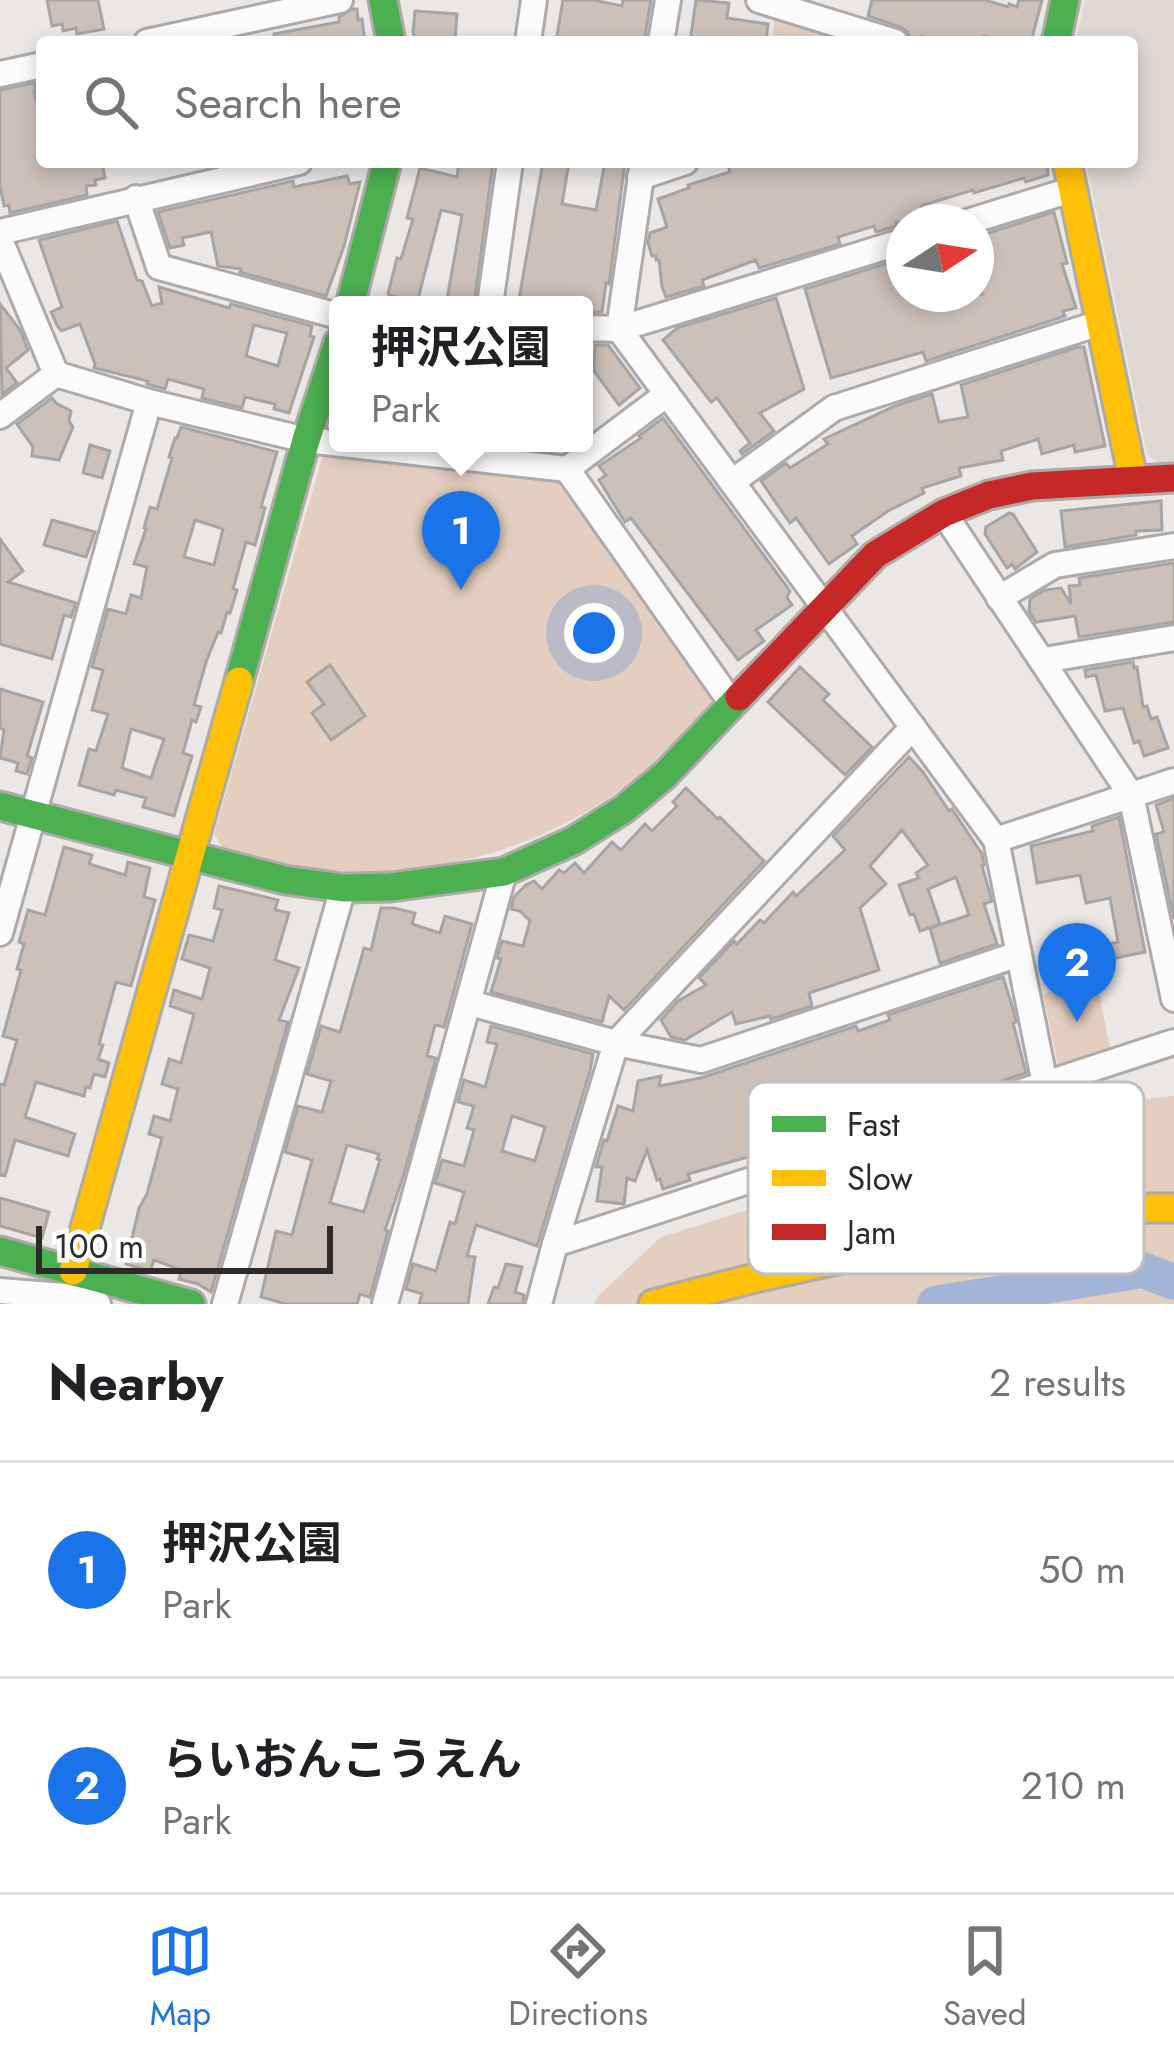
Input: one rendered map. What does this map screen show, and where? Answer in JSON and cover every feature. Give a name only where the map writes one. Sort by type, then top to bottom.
[{"type":"street","points":[[175,36],[340,0]]},
{"type":"street","points":[[382,0],[391,36]]},
{"type":"street","points":[[529,36],[534,0]]},
{"type":"street","points":[[662,36],[668,0]]},
{"type":"street","points":[[758,0],[875,36]]},
{"type":"street","points":[[1057,36],[1065,0]]},
{"type":"street","points":[[0,74],[36,66]]},
{"type":"street","points":[[56,374],[0,236],[136,198],[272,168]]},
{"type":"street","points":[[352,296],[386,168]]},
{"type":"street","points":[[491,296],[510,168]]},
{"type":"street","points":[[641,170],[619,329],[996,840],[1045,1082]]},
{"type":"street","points":[[994,210],[1069,176],[1133,479]]},
{"type":"street","points":[[136,198],[159,267],[329,314]]},
{"type":"street","points":[[593,328],[619,329],[886,247]]},
{"type":"street","points":[[732,482],[834,408],[1100,323]]},
{"type":"street","points":[[74,1271],[329,370]]},
{"type":"street","points":[[56,374],[149,402],[329,443]]},
{"type":"street","points":[[0,416],[56,374]]},
{"type":"street","points":[[593,450],[667,394]]},
{"type":"street","points":[[0,933],[149,402]]},
{"type":"street","points":[[414,452],[567,469],[590,452]]},
{"type":"street","points":[[567,469],[733,705]]},
{"type":"street","points":[[0,806],[189,857],[343,888],[391,887],[504,872],[573,842],[665,775],[874,555],[906,532],[944,512],[1024,487],[1174,478]]},
{"type":"street","points":[[944,512],[1131,795],[1174,999]]},
{"type":"street","points":[[999,598],[1055,566],[1174,546]]},
{"type":"street","points":[[1044,660],[1174,638]]},
{"type":"street","points":[[539,1304],[616,1043],[913,727]]},
{"type":"street","points":[[996,840],[1174,782]]},
{"type":"street","points":[[386,1304],[504,872]]},
{"type":"street","points":[[225,1304],[343,888]]},
{"type":"street","points":[[470,1003],[616,1043],[701,1060],[1019,954]]},
{"type":"street","points":[[1051,1082],[1174,1042]]},
{"type":"street","points":[[555,1244],[748,1181]]},
{"type":"street","points":[[1144,1209],[1174,1208]]},
{"type":"street","points":[[0,1251],[74,1271],[131,1297],[191,1304]]},
{"type":"street","points":[[653,1304],[772,1274]]},
{"type":"street","points":[[0,1291],[98,1304]]},
{"type":"shaded area","points":[[1085,0],[1174,0],[1174,462],[1158,463],[1147,454],[1087,168],[1138,168],[1138,36],[1076,36]]},
{"type":"shaded area","points":[[775,12],[852,36],[773,36]]},
{"type":"shaded area","points":[[323,454],[551,478],[717,696],[656,761],[613,795],[539,836],[499,851],[416,869],[373,872],[290,864],[223,848],[214,834]]},
{"type":"shaded area","points":[[1097,982],[1110,1049],[1058,1065],[1043,994]]},
{"type":"shaded area","points":[[1174,1096],[1174,1304],[594,1304],[661,1237],[748,1210],[748,1274],[1144,1274],[1144,1099]]},
{"type":"building","points":[[47,0],[98,0],[104,29],[77,34],[76,28],[63,31],[62,24],[52,26]]},
{"type":"building","points":[[563,0],[622,6],[623,0],[651,0],[645,36],[557,36]]},
{"type":"building","points":[[696,0],[729,3],[727,18],[768,24],[767,36],[691,36]]},
{"type":"building","points":[[872,0],[985,0],[1017,7],[1019,0],[1042,0],[1033,36],[909,36],[901,27],[868,16]]},
{"type":"building","points":[[357,9],[364,36],[274,36],[339,22],[339,17]]},
{"type":"building","points":[[415,11],[457,14],[455,36],[414,36]]},
{"type":"building","points":[[35,83],[36,168],[103,168],[105,178],[86,186],[87,195],[10,213],[0,186],[0,90]]},
{"type":"building","points":[[420,168],[457,177],[458,168],[492,168],[475,296],[448,296],[462,215],[441,210],[419,296],[388,294],[413,219],[407,218]]},
{"type":"building","points":[[542,168],[568,168],[562,204],[596,210],[604,168],[624,168],[602,312],[593,312],[593,296],[520,296]]},
{"type":"building","points":[[729,168],[1047,168],[1048,175],[926,204],[886,204],[886,229],[876,232],[874,226],[838,237],[840,244],[759,268],[756,260],[702,280],[704,286],[666,297],[659,260],[652,256],[648,243],[650,233],[667,227],[658,199],[730,172]]},
{"type":"building","points":[[347,176],[350,184],[360,182],[326,296],[218,266],[211,232],[182,238],[184,245],[170,248],[158,212],[293,181],[294,187]]},
{"type":"building","points":[[1054,212],[1067,263],[1062,264],[1076,308],[1063,311],[1065,316],[926,361],[923,352],[831,378],[805,289],[886,264],[886,312],[994,312],[994,231]]},
{"type":"building","points":[[117,221],[137,280],[142,281],[152,306],[162,303],[159,287],[312,326],[310,336],[314,337],[289,413],[274,409],[275,404],[245,397],[242,408],[202,398],[204,389],[168,379],[165,389],[94,368],[80,324],[61,331],[51,312],[62,307],[39,240]],"holes":[[[254,325],[287,333],[278,366],[246,356]]]},
{"type":"building","points":[[776,298],[804,389],[760,413],[774,431],[742,454],[750,443],[717,398],[711,402],[663,340],[677,328]]},
{"type":"building","points":[[0,304],[28,350],[6,368],[17,383],[2,394]]},
{"type":"building","points":[[595,345],[608,345],[640,388],[619,405],[594,371]]},
{"type":"building","points":[[1084,347],[1105,446],[1075,452],[1074,445],[1042,454],[1038,439],[1001,451],[1003,460],[959,468],[961,476],[922,488],[924,493],[852,536],[857,544],[829,564],[796,518],[790,523],[761,481],[786,463],[790,468],[828,444],[824,439],[932,394],[939,422],[968,417],[961,385]]},
{"type":"building","points":[[52,398],[71,411],[73,427],[59,460],[32,456],[33,447],[17,424]]},
{"type":"building","points":[[663,418],[790,591],[787,598],[792,605],[756,630],[764,641],[738,660],[631,518],[625,522],[599,480],[606,475],[599,466]]},
{"type":"building","points":[[181,427],[277,452],[255,545],[246,542],[230,613],[206,662],[194,705],[201,707],[196,722],[192,720],[183,753],[192,756],[174,816],[143,807],[146,798],[79,785],[89,749],[96,751],[108,714],[92,710],[103,670],[92,667],[108,609],[126,614],[131,595],[141,598],[147,567],[134,564],[150,507],[157,509]],"holes":[[[195,520],[223,529],[214,565],[184,557]],[[131,729],[164,739],[151,778],[122,768]]]},
{"type":"building","points":[[90,445],[110,451],[102,478],[83,473]]},
{"type":"building","points":[[1161,501],[1162,530],[1065,547],[1061,511]]},
{"type":"building","points":[[1009,513],[1037,552],[1015,569],[1012,564],[1007,568],[985,534],[986,527]]},
{"type":"building","points":[[52,520],[95,532],[86,557],[44,545]]},
{"type":"building","points":[[0,539],[23,571],[8,582],[76,603],[71,617],[64,615],[52,659],[0,644]]},
{"type":"building","points":[[1174,563],[1174,622],[1079,637],[1075,616],[1036,622],[1029,611],[1030,599],[1045,590],[1061,588],[1071,604],[1069,586],[1080,585],[1079,578]]},
{"type":"building","points":[[1133,662],[1143,707],[1147,706],[1151,719],[1157,717],[1168,748],[1144,756],[1139,741],[1134,743],[1123,708],[1105,711],[1096,675],[1086,677],[1085,670]]},
{"type":"building","points":[[330,665],[365,716],[331,740],[312,713],[324,704],[307,682]]},
{"type":"building","points":[[800,667],[829,694],[823,700],[872,747],[845,775],[768,702]]},
{"type":"building","points":[[0,689],[43,702],[27,756],[32,758],[27,774],[16,771],[18,763],[0,758],[4,730],[0,728]]},
{"type":"building","points":[[909,757],[982,854],[992,901],[984,904],[997,944],[940,963],[930,928],[969,915],[956,877],[928,889],[940,924],[920,931],[899,885],[919,878],[916,873],[928,865],[902,830],[870,866],[886,884],[860,908],[879,970],[809,993],[812,1006],[736,1024],[732,1012],[685,1040],[671,1037],[661,1020],[678,1001],[706,985],[699,978],[734,941],[737,944],[760,920],[764,923],[793,892],[796,896],[845,850],[833,836]]},
{"type":"building","points":[[686,788],[764,861],[624,1010],[609,996],[602,1022],[491,992],[502,941],[523,946],[530,921],[511,909],[514,897],[534,881],[542,889],[559,870],[564,873],[575,863],[584,873],[612,842],[621,850],[645,824],[652,831],[677,806],[673,802]]},
{"type":"building","points":[[1174,798],[1174,919],[1156,834],[1164,832],[1156,805]]},
{"type":"building","points":[[1119,817],[1145,952],[1111,959],[1108,944],[1118,942],[1110,898],[1086,903],[1080,875],[1037,883],[1031,846],[1093,831],[1092,826]]},
{"type":"building","points":[[64,847],[92,855],[89,864],[125,875],[128,862],[150,868],[144,897],[155,900],[131,986],[116,982],[99,1044],[103,1045],[98,1059],[109,1063],[105,1077],[94,1074],[84,1096],[36,1082],[25,1117],[75,1134],[68,1156],[15,1140],[5,1176],[0,1175],[0,1084],[4,1085],[17,1040],[3,1036],[21,970],[17,969],[24,944],[19,942],[28,910],[45,915]]},
{"type":"building","points":[[219,886],[278,900],[275,910],[289,913],[275,960],[299,968],[279,1020],[288,1022],[211,1292],[179,1279],[182,1270],[154,1260],[150,1271],[126,1264],[162,1138],[149,1134],[154,1116],[170,1121],[178,1089],[162,1084],[169,1059],[181,1063],[194,1014],[170,1006],[174,990],[202,999],[210,968],[182,959],[189,935],[213,941],[222,910],[214,908]]},
{"type":"building","points":[[381,908],[415,913],[412,924],[440,933],[445,916],[472,924],[444,1027],[435,1025],[427,1056],[436,1058],[370,1297],[360,1294],[357,1304],[286,1304],[261,1297],[276,1231],[292,1235],[312,1160],[285,1152],[298,1106],[322,1112],[331,1081],[307,1074],[321,1026],[340,1032],[364,948],[371,950]],"holes":[[[347,1145],[379,1154],[364,1212],[330,1203]]]},
{"type":"building","points":[[1003,977],[1026,1073],[998,1082],[748,1082],[748,1157],[688,1174],[690,1180],[663,1189],[647,1150],[635,1181],[627,1178],[624,1204],[597,1201],[602,1167],[596,1167],[604,1140],[618,1106],[633,1111],[638,1081],[661,1076],[659,1086],[701,1078],[856,1026],[858,1031],[890,1020],[888,1015]]},
{"type":"building","points":[[491,1026],[593,1054],[590,1071],[537,1246],[476,1225],[467,1256],[475,1257],[468,1304],[419,1304],[422,1294],[406,1289],[413,1264],[436,1271],[450,1222],[455,1224],[464,1192],[435,1183],[442,1160],[464,1166],[474,1130],[467,1128],[474,1106],[458,1102],[464,1080],[485,1087],[497,1044],[487,1042]],"holes":[[[512,1116],[545,1127],[535,1161],[502,1151]]]},
{"type":"building","points":[[0,1198],[49,1212],[42,1238],[0,1226]]},
{"type":"building","points":[[506,1264],[522,1267],[515,1292],[524,1295],[523,1304],[488,1304],[494,1287],[498,1288]]},
{"type":"waterway","points":[[1144,1271],[1174,1282]]},
{"type":"waterway","points":[[935,1304],[1118,1274]]},
{"type":"traffic: fast","points":[[383,0],[390,36]]},
{"type":"traffic: fast","points":[[1057,36],[1065,0]]},
{"type":"traffic: fast","points":[[352,296],[385,168]]},
{"type":"traffic: fast","points":[[239,681],[329,370]]},
{"type":"traffic: fast","points":[[0,806],[285,880],[343,888],[391,887],[504,872],[573,841],[624,809],[665,775],[739,697]]},
{"type":"traffic: fast","points":[[0,1251],[191,1304]]},
{"type":"traffic: slow","points":[[1068,168],[1133,479]]},
{"type":"traffic: slow","points":[[73,1271],[239,681]]},
{"type":"traffic: slow","points":[[1144,1209],[1174,1208]]},
{"type":"traffic: slow","points":[[653,1304],[772,1274]]},
{"type":"traffic: jam","points":[[739,697],[875,555],[944,513],[989,495],[1032,486],[1174,478]]},
{"type":"place","name":"押沢公園","points":[[461,590]]},
{"type":"place","name":"らいおんこうえん","points":[[1077,1022]]}]
